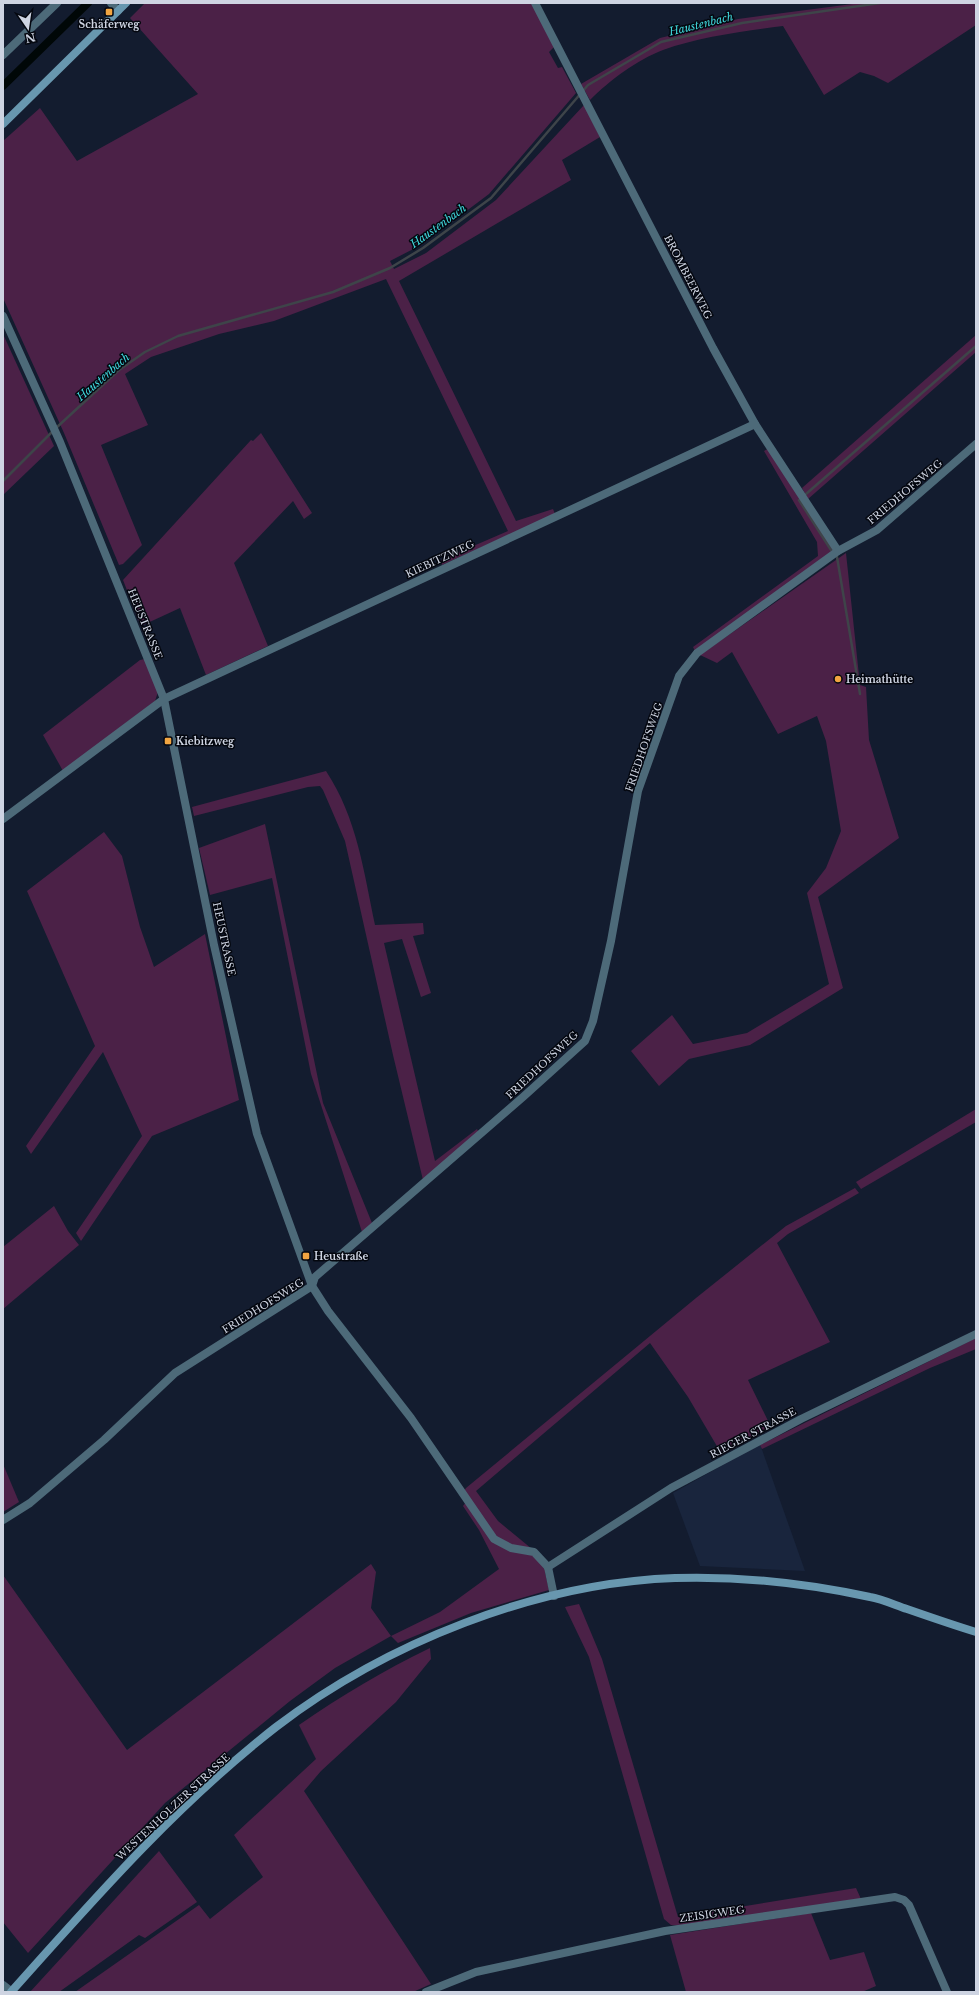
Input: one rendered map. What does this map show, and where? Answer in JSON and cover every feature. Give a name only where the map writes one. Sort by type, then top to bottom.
[{"type":"main road","points":[[3,124],[115,6],[126,3]]},
{"type":"main road","name":"WESTENHOLZER STRASSE","points":[[11,1992],[129,1861],[209,1783],[277,1727],[337,1685],[400,1650],[474,1619],[554,1596],[599,1587],[672,1578],[716,1578],[795,1583],[873,1597],[976,1632]]},
{"type":"street","points":[[3,55],[56,3]]},
{"type":"street","name":"BROMBEERWEG","points":[[535,3],[713,348],[755,424],[838,551]]},
{"type":"street","name":"HEUSTRASSE","points":[[3,316],[53,424],[164,699],[214,945],[258,1134],[312,1286],[328,1311],[411,1418],[494,1539],[511,1548],[534,1552],[548,1567]]},
{"type":"street","name":"KIEBITZWEG","points":[[3,819],[164,699],[755,424]]},
{"type":"street","name":"FRIEDHOFSWEG","points":[[3,1520],[30,1503],[104,1440],[175,1373],[312,1286],[315,1277],[470,1144],[585,1041],[593,1021],[611,941],[638,791],[679,676],[697,652],[838,551],[877,530],[976,444]]},
{"type":"street","name":"RIEGER STRASSE","points":[[548,1567],[671,1488],[801,1419],[976,1334]]},
{"type":"street","points":[[548,1567],[554,1596]]},
{"type":"street","name":"ZEISIGWEG","points":[[426,1992],[476,1972],[665,1931],[895,1897],[904,1900],[909,1905],[947,1992]]},
{"type":"street","points":[[3,1985],[11,1992]]},
{"type":"shaded area","points":[[145,3],[532,3],[554,47],[549,52],[558,68],[562,67],[576,93],[489,194],[421,245],[390,261],[394,269],[426,253],[496,200],[584,105],[600,137],[562,160],[571,180],[399,281],[516,521],[553,509],[555,514],[442,565],[441,560],[508,531],[386,279],[274,321],[219,334],[151,357],[125,374],[148,425],[101,445],[142,545],[123,564],[119,565],[64,433],[3,298],[3,141],[40,108],[77,161],[198,94],[130,18]]},
{"type":"shaded area","points":[[860,3],[976,3],[976,25],[888,83],[874,76],[860,72],[824,95],[783,26],[738,32],[692,41],[663,50],[643,59],[624,71],[590,100],[581,84],[660,38],[738,19]]},
{"type":"shaded area","points":[[3,334],[54,446],[3,495]]},
{"type":"shaded area","points":[[976,335],[976,352],[808,499],[802,488]]},
{"type":"shaded area","points":[[261,433],[312,513],[304,519],[293,501],[234,563],[268,646],[206,675],[180,608],[141,626],[123,580],[251,440],[253,441]]},
{"type":"shaded area","points":[[769,448],[836,551],[695,651],[693,647],[818,556],[817,542],[764,451]]},
{"type":"shaded area","points":[[846,553],[860,685],[866,687],[869,740],[899,838],[818,897],[843,988],[750,1045],[689,1059],[659,1086],[631,1051],[672,1015],[693,1044],[747,1033],[829,984],[807,893],[826,868],[841,831],[826,741],[817,716],[778,734],[732,652],[717,663],[700,655]]},
{"type":"shaded area","points":[[145,659],[158,692],[155,701],[63,771],[43,735],[140,660]]},
{"type":"shaded area","points":[[326,771],[337,789],[352,826],[363,865],[375,925],[423,923],[424,934],[413,936],[431,993],[421,997],[402,939],[384,943],[435,1161],[477,1129],[479,1133],[423,1180],[393,1055],[345,841],[323,790],[320,786],[308,787],[194,816],[192,807]]},
{"type":"shaded area","points":[[265,824],[323,1103],[372,1223],[362,1232],[311,1074],[272,878],[210,895],[199,848]]},
{"type":"shaded area","points":[[104,832],[122,856],[140,927],[154,967],[205,934],[239,1100],[152,1136],[81,1241],[76,1233],[142,1136],[103,1052],[31,1154],[26,1146],[95,1046],[27,891]]},
{"type":"shaded area","points":[[976,1109],[976,1122],[861,1189],[856,1182]]},
{"type":"shaded area","points":[[855,1188],[859,1193],[788,1234],[777,1243],[830,1342],[748,1380],[771,1427],[721,1453],[688,1397],[650,1343],[476,1491],[498,1521],[549,1563],[545,1572],[549,1590],[471,1613],[398,1643],[391,1636],[440,1612],[499,1569],[479,1530],[463,1506],[469,1498],[464,1491],[466,1488],[696,1298],[786,1226]]},
{"type":"shaded area","points":[[54,1206],[68,1231],[79,1245],[3,1309],[3,1247]]},
{"type":"shaded area","points":[[976,1338],[976,1349],[930,1368],[762,1449],[760,1445]]},
{"type":"shaded area","points":[[760,1444],[805,1571],[700,1566],[673,1493]]},
{"type":"shaded area","points":[[3,1464],[19,1502],[3,1512]]},
{"type":"shaded area","points":[[371,1564],[376,1572],[371,1608],[391,1636],[335,1668],[290,1701],[165,1803],[28,1953],[3,1922],[3,1575],[127,1750]]},
{"type":"shaded area","points":[[579,1604],[602,1659],[678,1917],[856,1888],[861,1899],[681,1926],[671,1925],[664,1919],[589,1657],[565,1607]]},
{"type":"shaded area","points":[[430,1648],[431,1659],[396,1702],[321,1771],[304,1791],[431,1984],[413,1992],[75,1992],[199,1905],[210,1919],[263,1877],[234,1835],[316,1759],[299,1725],[363,1684]]},
{"type":"shaded area","points":[[159,1851],[197,1902],[145,1938],[139,1935],[59,1992],[30,1992]]},
{"type":"shaded area","points":[[811,1913],[830,1960],[864,1952],[876,1986],[862,1992],[686,1992],[670,1935]]},
{"type":"waterway","points":[[3,86],[88,3]]},
{"type":"waterway","name":"Haustenbach","points":[[3,481],[56,428],[119,370],[145,352],[178,336],[333,292],[390,268],[423,248],[491,198],[588,85],[661,42],[742,23],[880,3]]},
{"type":"waterway","points":[[806,494],[976,346]]},
{"type":"waterway","points":[[799,500],[831,550]]},
{"type":"waterway","points":[[837,557],[860,694]]},
{"type":"place","name":"Schäferweg","points":[[109,12]]},
{"type":"place","name":"Heimathütte","points":[[838,679]]},
{"type":"place","name":"Kiebitzweg","points":[[168,741]]},
{"type":"place","name":"Heustraße","points":[[306,1256]]}]
